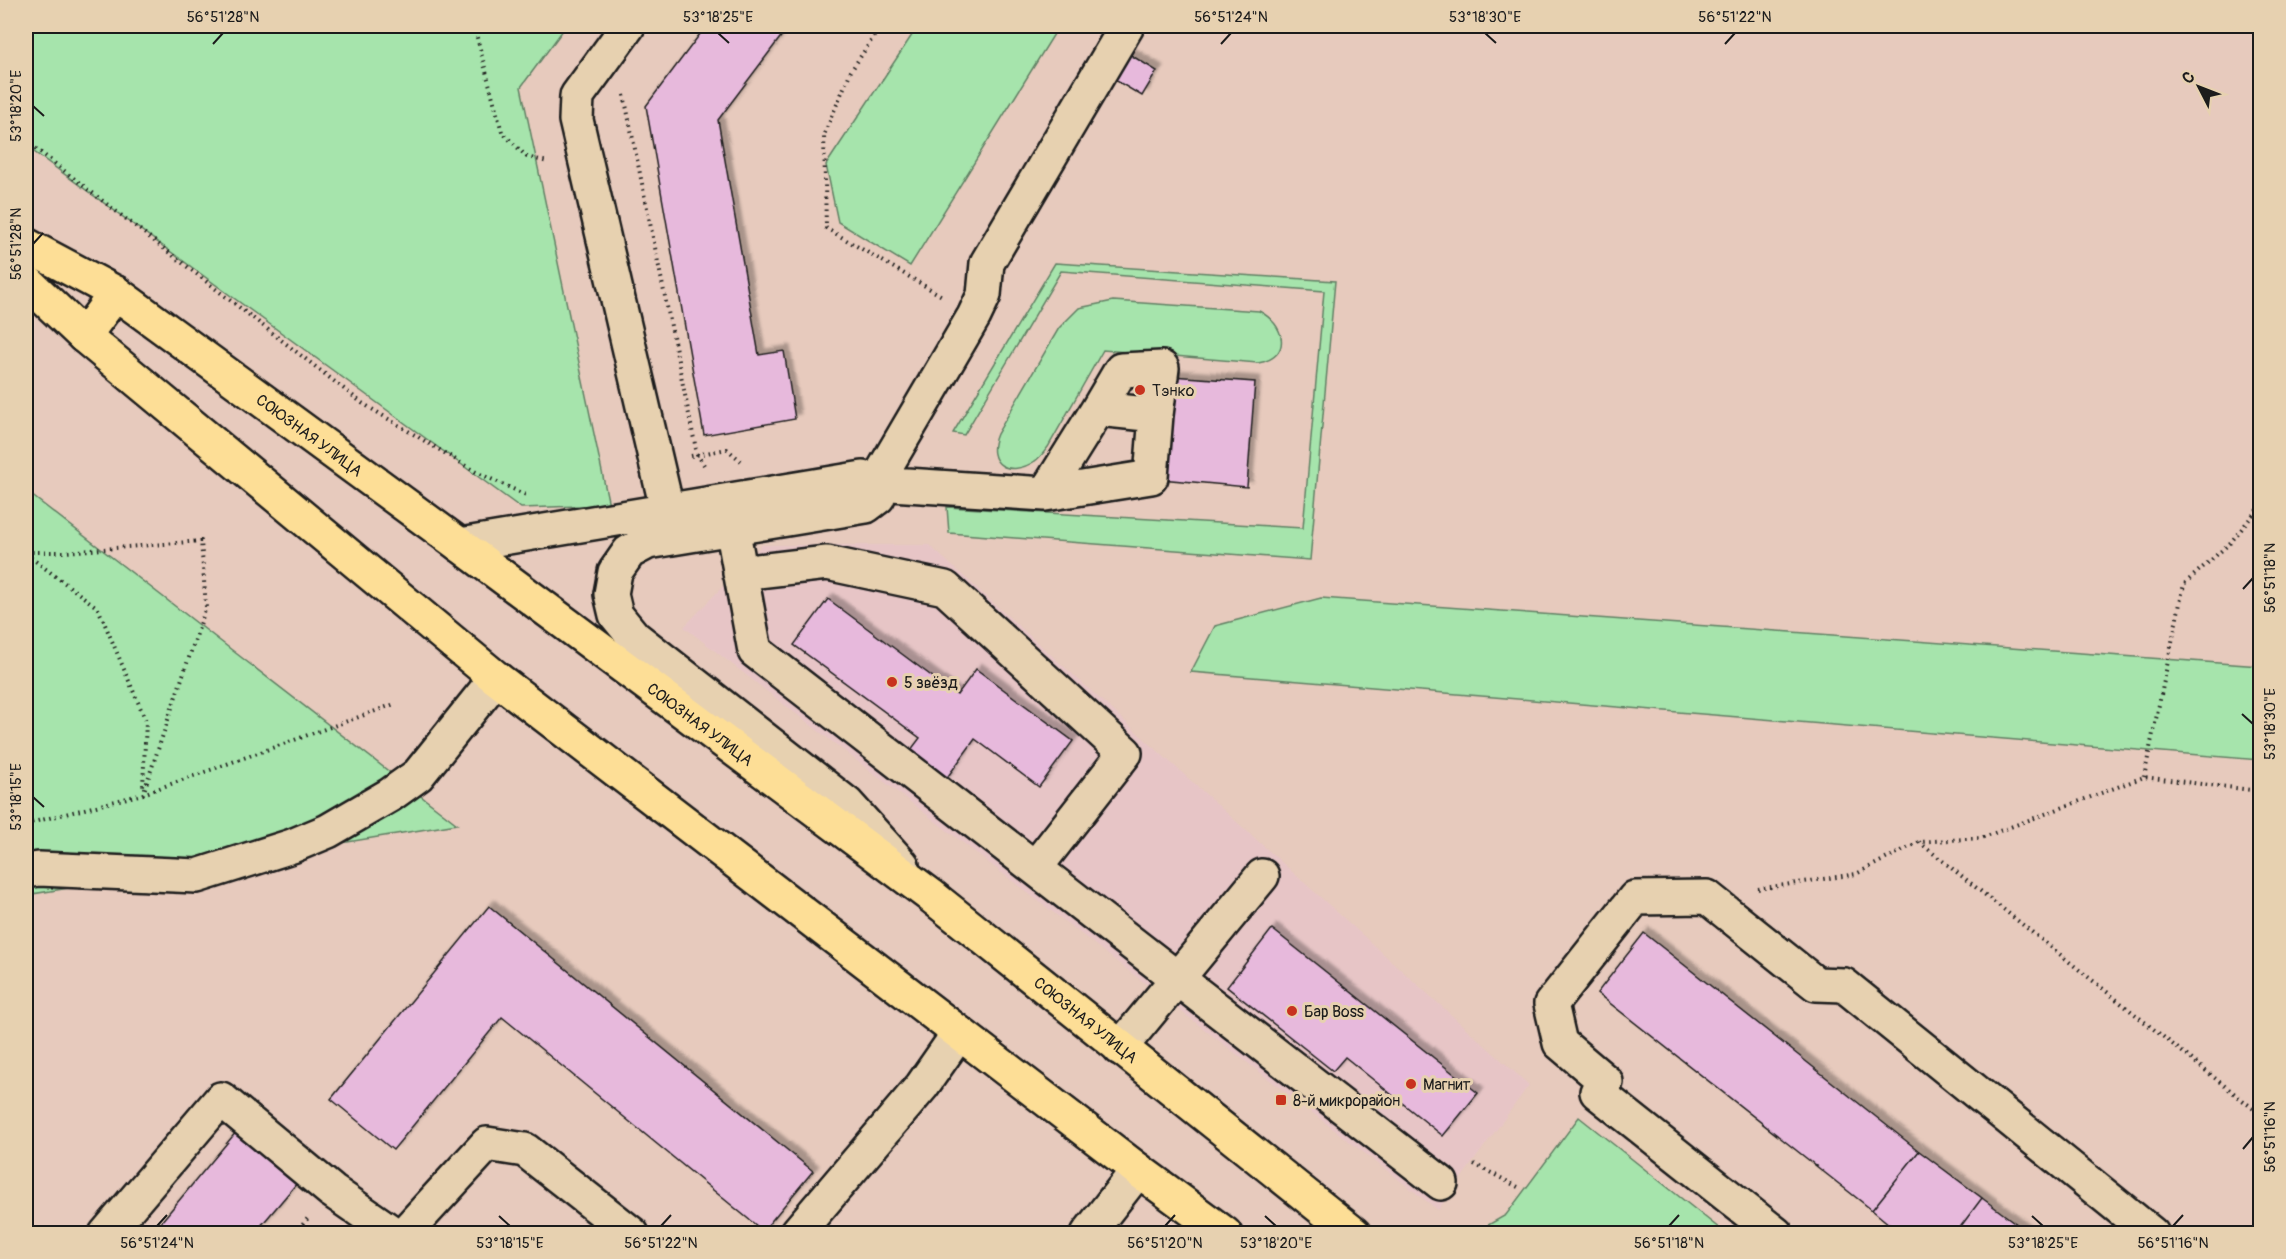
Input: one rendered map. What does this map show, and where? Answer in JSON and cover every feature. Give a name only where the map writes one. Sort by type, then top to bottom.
[{"type":"main road","name":"СОЮЗНАЯ УЛИЦА","points":[[26,245],[116,293],[460,545],[930,895],[1354,1233]]},
{"type":"main road","points":[[26,281],[84,336],[496,678],[1138,1170],[1225,1233]]},
{"type":"main road","points":[[84,336],[116,293]]},
{"type":"street","points":[[628,26],[577,96],[576,120],[670,523]]},
{"type":"street","points":[[876,483],[974,316],[984,296],[987,263],[1127,26]]},
{"type":"street","points":[[876,483],[1045,494],[1151,477],[1162,369],[1121,370],[1045,494]]},
{"type":"street","points":[[1098,409],[1156,415]]},
{"type":"street","points":[[460,545],[670,523],[863,478],[871,479],[879,490],[878,497],[866,506],[732,527],[670,523],[648,542],[629,552],[615,572],[611,594],[616,615],[634,637],[847,804],[930,895]]},
{"type":"street","points":[[732,527],[755,651],[1441,1183]]},
{"type":"street","points":[[740,573],[827,563],[945,588],[1125,753],[1035,868]]},
{"type":"street","points":[[26,871],[39,869],[196,876],[292,846],[328,831],[390,795],[418,775],[496,678]]},
{"type":"street","points":[[1120,1048],[1262,876]]},
{"type":"street","points":[[1776,1233],[1597,1092],[1606,1082],[1560,1043],[1551,1004],[1635,898],[1707,897],[1816,984],[1844,985],[2152,1233]]},
{"type":"street","points":[[796,1233],[922,1086],[959,1033]]},
{"type":"street","points":[[106,1233],[221,1099],[332,1191],[394,1233]]},
{"type":"street","points":[[404,1233],[488,1144],[525,1150],[632,1233]]},
{"type":"street","points":[[1088,1233],[1138,1170]]},
{"type":"path","points":[[477,26],[475,30],[502,132],[527,157],[589,173]]},
{"type":"path","points":[[881,26],[851,71],[824,135],[826,228],[943,297]]},
{"type":"path","points":[[624,92],[697,454]]},
{"type":"path","points":[[26,141],[362,403],[476,472],[535,499]]},
{"type":"path","points":[[727,448],[748,466]]},
{"type":"path","points":[[2144,777],[2184,584],[2231,542],[2260,506]]},
{"type":"path","points":[[26,553],[201,541],[206,607],[143,794]]},
{"type":"path","points":[[26,553],[98,608],[146,721],[143,794]]},
{"type":"path","points":[[26,824],[143,794],[395,704]]},
{"type":"path","points":[[1707,897],[1856,874],[1919,842],[1981,838],[2144,777],[2260,791]]},
{"type":"path","points":[[1919,842],[2260,1114]]},
{"type":"shaded area","points":[[762,545],[929,545],[1529,1085],[1438,1210],[684,627]]},
{"type":"green space","points":[[26,26],[566,26],[521,87],[609,505],[521,508],[26,146]]},
{"type":"green space","points":[[918,26],[1059,26],[910,266],[838,222],[826,165]]},
{"type":"green space","points":[[1055,263],[1335,281],[1310,560],[949,533],[947,507],[1303,528],[1324,291],[1061,271],[964,435],[953,433]]},
{"type":"green space","points":[[1113,301],[1259,311],[1275,324],[1279,332],[1281,347],[1277,354],[1269,360],[1258,363],[1103,350],[1042,455],[1026,466],[1009,468],[1002,466],[994,454],[997,434],[1059,328],[1079,308]]},
{"type":"green space","points":[[26,491],[457,824],[26,895]]},
{"type":"green space","points":[[1321,598],[2260,666],[2260,760],[1191,672],[1215,626]]},
{"type":"green space","points":[[1579,1117],[1725,1233],[1474,1233],[1506,1215]]},
{"type":"building","points":[[706,26],[789,26],[718,120],[759,355],[784,351],[795,419],[704,435],[646,106]]},
{"type":"building","points":[[1129,54],[1157,71],[1142,96],[1115,80]]},
{"type":"building","points":[[1171,376],[1255,382],[1247,487],[1161,479]]},
{"type":"building","name":"5 звёзд","points":[[828,599],[957,695],[976,669],[1073,741],[1039,787],[975,739],[938,790],[901,763],[920,738],[794,645]]},
{"type":"building","points":[[489,906],[813,1171],[763,1231],[502,1017],[393,1150],[331,1099]]},
{"type":"building","points":[[1272,929],[1478,1093],[1443,1136],[1345,1057],[1333,1071],[1227,987]]},
{"type":"building","points":[[1644,933],[1919,1151],[1872,1210],[1597,993]]},
{"type":"building","points":[[242,1125],[303,1176],[254,1234],[151,1234]]},
{"type":"building","points":[[1919,1151],[1982,1198],[1955,1234],[1901,1234],[1872,1210]]},
{"type":"building","points":[[1982,1198],[2030,1234],[1955,1234]]},
{"type":"place","name":"Тэнко","points":[[1140,390]]},
{"type":"place","name":"5 звёзд","points":[[892,682]]},
{"type":"place","name":"Бар Boss","points":[[1292,1011]]},
{"type":"place","name":"Магнит","points":[[1411,1084]]},
{"type":"place","name":"8-й микрорайон","points":[[1281,1100]]}]
